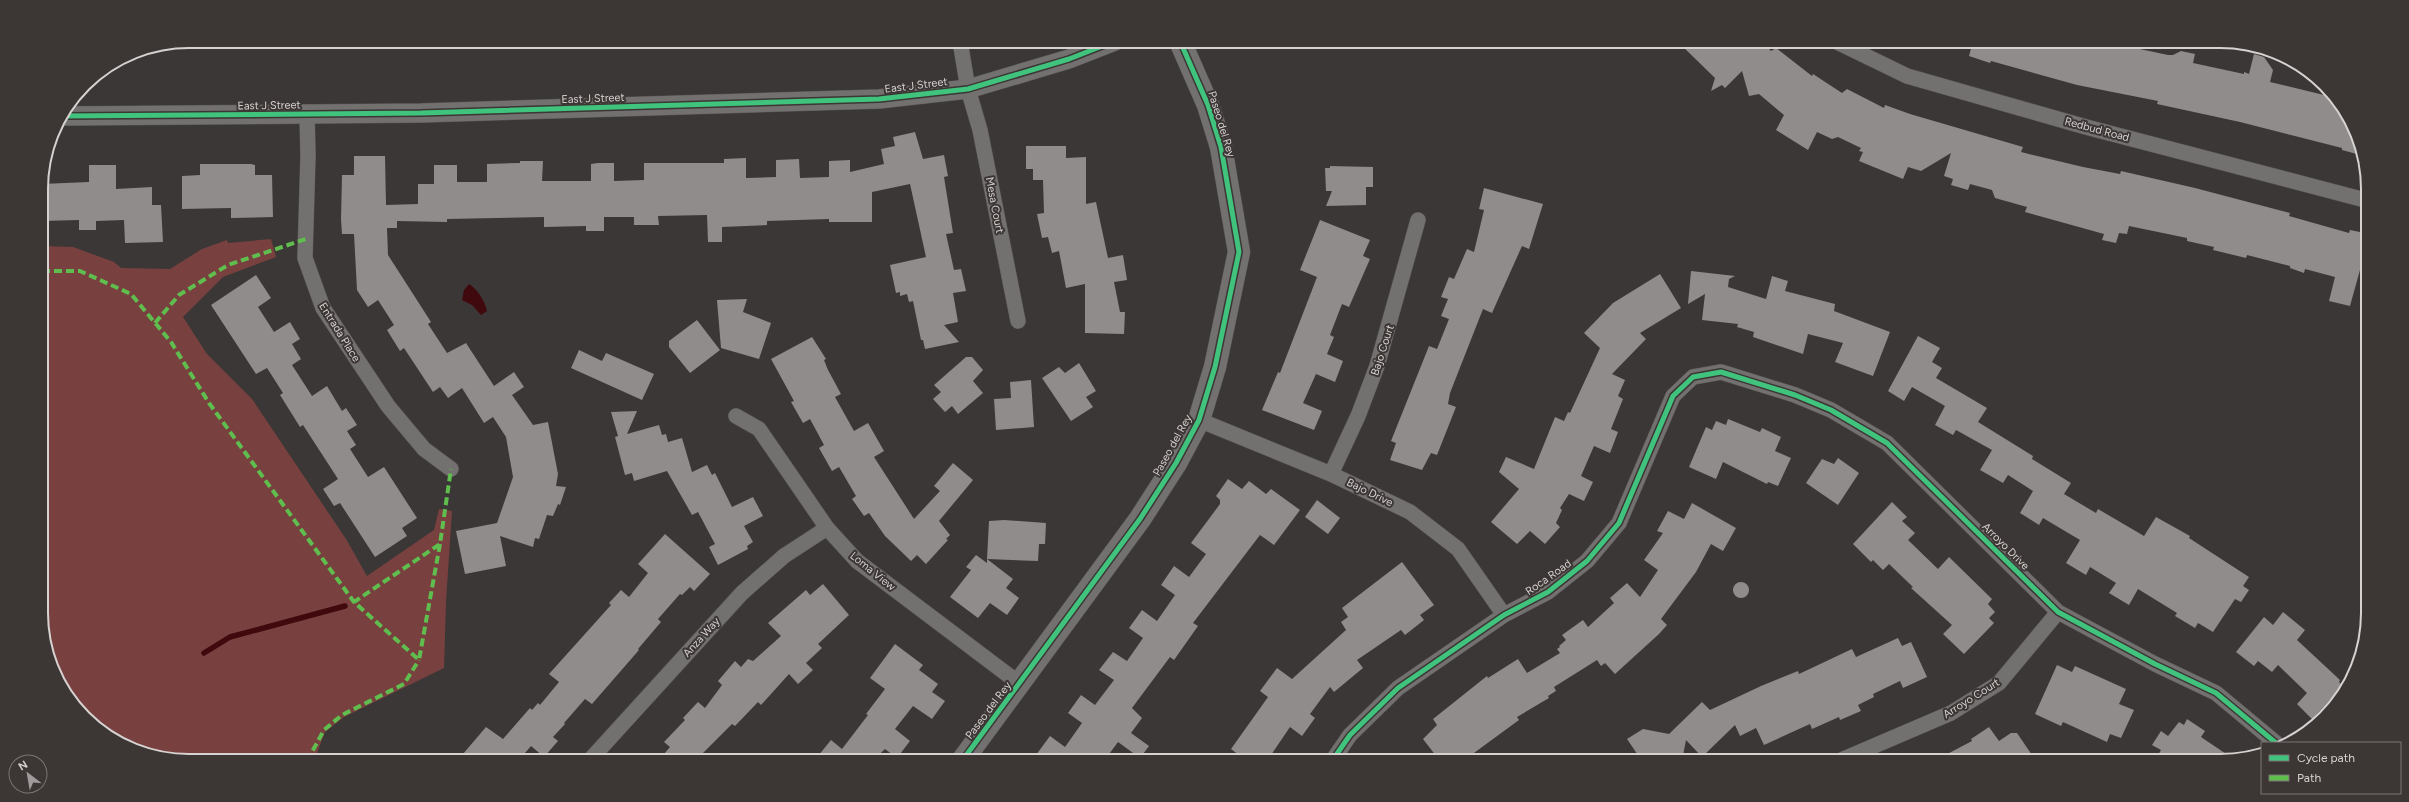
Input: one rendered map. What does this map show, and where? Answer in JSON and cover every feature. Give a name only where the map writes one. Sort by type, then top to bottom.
[{"type":"main road","name":"Paseo del Rey","points":[[967,754],[1140,519],[1176,464],[1199,420],[1214,367],[1239,252],[1221,147],[1208,105],[1183,48]]},
{"type":"street","name":"Mesa Court","points":[[961,48],[968,89],[980,130],[1018,321]]},
{"type":"street","name":"East J Street","points":[[69,116],[421,113],[879,99],[968,89],[1069,59],[1097,48]]},
{"type":"street","name":"Redbud Road","points":[[1849,48],[1907,76],[2086,127],[2361,199]]},
{"type":"street","name":"Entrada Place","points":[[307,114],[308,163],[305,258],[323,308],[388,406],[424,449],[451,470]]},
{"type":"street","name":"Bajo Court","points":[[1330,474],[1358,416],[1377,366],[1418,220]]},
{"type":"street","name":"Arroyo Drive","points":[[1721,372],[1795,395],[1831,410],[1886,444],[2058,612],[2155,664],[2216,692],[2275,742]]},
{"type":"street","name":"Roca Road","points":[[1337,754],[1350,736],[1398,688],[1504,615],[1548,592],[1568,577],[1604,543],[1622,517],[1673,396],[1693,377],[1721,372]]},
{"type":"street","name":"Loma View","points":[[736,416],[758,429],[827,528],[857,561],[1020,684]]},
{"type":"street","name":"Bajo Drive","points":[[1199,420],[1330,474],[1410,512],[1458,549],[1504,615]]},
{"type":"street","name":"Anza Way","points":[[594,754],[742,593],[784,556],[827,528]]},
{"type":"street","name":"Arroyo Court","points":[[1855,754],[1951,713],[1999,682],[2058,612]]},
{"type":"shaded area","points":[[271,239],[276,257],[223,277],[183,317],[207,354],[252,399],[346,539],[367,576],[434,530],[439,509],[452,511],[446,602],[444,668],[344,717],[325,732],[317,754],[180,754],[144,747],[135,743],[103,725],[89,713],[77,699],[67,683],[55,658],[49,631],[48,246],[73,247],[114,262],[121,268],[170,269],[202,249],[227,240],[228,243]]},
{"type":"shaded area","points":[[469,284],[481,296],[485,303],[487,311],[481,315],[472,305],[462,300],[464,290]]},
{"type":"building","points":[[1684,48],[1768,48],[1771,51],[1776,48],[1812,76],[1813,74],[1842,93],[1847,89],[1884,108],[1885,105],[1910,114],[2023,147],[2021,152],[2083,167],[2120,174],[2121,171],[2195,188],[2290,213],[2289,216],[2349,233],[2350,230],[2361,232],[2361,266],[2350,306],[2329,301],[2335,277],[2305,269],[2304,273],[2290,268],[2290,266],[2247,255],[2246,258],[2213,250],[2214,247],[2187,241],[2187,238],[2129,226],[2127,234],[2119,233],[2116,243],[2102,240],[2104,234],[2025,212],[2027,207],[1995,198],[1992,190],[1970,184],[1968,190],[1951,185],[1953,179],[1944,176],[1951,153],[1921,171],[1908,167],[1903,179],[1859,161],[1863,152],[1859,151],[1861,148],[1838,137],[1832,139],[1817,132],[1808,150],[1776,130],[1784,115],[1759,94],[1749,96],[1742,71],[1725,88],[1722,85],[1711,91],[1715,78]]},
{"type":"building","points":[[1971,48],[2135,48],[2168,55],[2173,55],[2181,51],[2195,54],[2193,63],[2249,74],[2254,54],[2264,57],[2273,70],[2270,82],[2324,94],[2342,119],[2354,144],[2356,154],[2342,150],[2342,148],[2240,122],[2157,104],[2158,101],[2077,85],[1991,61],[1990,63],[1969,56]]},
{"type":"building","points":[[915,132],[923,159],[944,155],[948,176],[944,177],[953,233],[946,234],[954,270],[961,269],[966,291],[953,293],[958,322],[944,325],[959,342],[925,349],[923,340],[921,340],[913,301],[909,302],[907,294],[900,296],[900,292],[896,293],[890,265],[926,257],[910,184],[872,192],[872,222],[829,222],[829,219],[767,221],[767,225],[722,227],[722,242],[708,242],[707,215],[658,216],[659,225],[634,225],[634,217],[604,217],[604,231],[586,231],[586,226],[544,227],[544,217],[447,219],[447,222],[397,221],[397,228],[387,228],[388,255],[431,322],[428,324],[447,353],[466,343],[494,386],[514,372],[524,387],[512,395],[533,425],[548,422],[558,474],[556,486],[566,487],[560,505],[558,504],[553,516],[547,515],[539,539],[535,538],[533,547],[500,536],[506,566],[465,574],[456,531],[497,523],[513,477],[506,437],[493,417],[484,423],[462,388],[448,398],[440,387],[433,392],[404,348],[400,351],[387,330],[394,325],[378,300],[368,307],[357,290],[354,234],[342,234],[341,219],[342,175],[354,175],[354,156],[385,156],[386,205],[418,204],[418,184],[434,184],[434,165],[457,165],[457,182],[487,182],[487,164],[520,163],[520,161],[543,161],[542,181],[591,181],[591,164],[614,163],[614,181],[644,180],[644,163],[724,163],[724,159],[746,158],[746,178],[776,177],[776,160],[799,159],[800,178],[829,177],[829,161],[850,160],[850,172],[884,164],[881,149],[895,146],[893,137]]},
{"type":"building","points":[[1026,146],[1066,146],[1066,158],[1086,157],[1086,204],[1096,202],[1108,258],[1123,255],[1127,280],[1114,282],[1120,312],[1125,312],[1124,334],[1085,333],[1085,284],[1066,288],[1059,251],[1052,253],[1048,237],[1042,238],[1037,214],[1044,213],[1043,180],[1033,180],[1033,169],[1026,169]]},
{"type":"building","points":[[200,164],[251,164],[255,165],[255,175],[272,175],[273,217],[231,218],[231,208],[182,209],[182,176],[200,175]]},
{"type":"building","points":[[89,165],[116,165],[116,189],[152,187],[152,205],[161,205],[163,242],[125,243],[124,220],[96,221],[96,230],[79,230],[79,220],[48,221],[48,184],[89,182]]},
{"type":"building","points":[[1330,166],[1373,167],[1373,187],[1366,187],[1366,205],[1326,206],[1332,191],[1326,191],[1325,168],[1330,168]]},
{"type":"building","points":[[1484,188],[1543,204],[1529,249],[1522,246],[1492,313],[1483,309],[1450,393],[1448,404],[1456,407],[1437,455],[1431,453],[1422,470],[1390,460],[1396,443],[1391,441],[1429,346],[1437,349],[1449,319],[1441,316],[1448,299],[1441,297],[1449,277],[1454,279],[1467,249],[1474,252],[1484,210],[1479,209]]},
{"type":"building","points":[[1320,220],[1370,240],[1363,256],[1370,259],[1349,307],[1342,304],[1330,335],[1334,337],[1327,354],[1343,361],[1335,382],[1316,374],[1303,403],[1322,411],[1314,430],[1262,410],[1278,372],[1280,373],[1317,277],[1300,270]]},
{"type":"building","points":[[1691,271],[1735,276],[1729,279],[1728,287],[1766,299],[1772,276],[1788,281],[1785,291],[1835,304],[1834,311],[1890,332],[1873,376],[1835,362],[1843,343],[1808,334],[1803,354],[1753,337],[1754,332],[1737,327],[1738,324],[1702,320],[1705,294],[1688,304]]},
{"type":"building","points":[[1660,274],[1681,308],[1640,333],[1646,339],[1612,374],[1625,380],[1618,396],[1623,399],[1611,429],[1618,432],[1610,453],[1594,446],[1581,476],[1593,482],[1584,501],[1569,494],[1560,508],[1562,510],[1556,523],[1560,527],[1545,544],[1530,531],[1517,544],[1491,522],[1519,489],[1499,472],[1506,457],[1534,469],[1555,417],[1564,421],[1568,412],[1570,413],[1600,348],[1584,333],[1613,303]]},
{"type":"building","points":[[256,275],[271,298],[258,307],[274,332],[290,322],[300,339],[292,344],[301,359],[292,365],[312,396],[327,386],[342,411],[346,408],[357,425],[347,431],[356,445],[350,449],[368,477],[384,467],[417,518],[402,528],[407,536],[375,557],[340,503],[334,506],[323,489],[338,479],[303,425],[300,427],[280,395],[283,393],[267,368],[256,374],[211,305]]},
{"type":"building","points":[[747,299],[743,312],[771,323],[759,359],[721,348],[717,300]]},
{"type":"building","points":[[697,320],[720,350],[690,373],[669,347],[669,341]]},
{"type":"building","points":[[1918,336],[1940,348],[1932,362],[1942,368],[1936,378],[1987,408],[1978,422],[2033,456],[2032,459],[2071,483],[2064,494],[2096,513],[2098,509],[2144,536],[2156,517],[2190,536],[2189,538],[2249,577],[2243,586],[2249,590],[2241,602],[2235,599],[2213,632],[2198,623],[2195,628],[2175,616],[2177,613],[2138,589],[2129,605],[2109,593],[2116,583],[2090,567],[2086,575],[2066,563],[2080,540],[2043,518],[2039,525],[2020,513],[2033,491],[2008,475],[2003,483],[1980,470],[1992,450],[1956,430],[1953,435],[1935,425],[1945,406],[1912,387],[1904,401],[1888,391]]},
{"type":"building","points":[[812,337],[826,359],[824,360],[828,370],[841,394],[835,397],[854,431],[868,423],[884,451],[874,457],[914,519],[940,491],[934,486],[953,463],[973,480],[939,521],[950,535],[946,539],[948,540],[926,564],[917,555],[911,561],[885,536],[869,513],[864,516],[852,499],[856,496],[839,467],[832,471],[819,448],[824,445],[810,419],[803,423],[791,402],[794,401],[771,359]]},
{"type":"building","points":[[579,350],[602,361],[606,353],[654,374],[642,400],[571,368]]},
{"type":"building","points":[[966,357],[972,357],[983,370],[973,381],[983,393],[958,414],[952,406],[945,412],[933,399],[941,392],[934,385]]},
{"type":"building","points":[[1079,363],[1096,391],[1086,397],[1093,407],[1071,421],[1042,378],[1059,367],[1065,373]]},
{"type":"building","points":[[1031,380],[1034,427],[996,430],[994,399],[1011,398],[1010,382]]},
{"type":"building","points":[[637,411],[627,434],[659,425],[662,435],[666,434],[668,442],[682,438],[692,472],[707,465],[712,475],[715,473],[732,507],[753,497],[763,516],[744,526],[753,542],[747,546],[748,549],[718,565],[709,547],[715,544],[698,512],[692,515],[667,471],[634,481],[632,473],[625,475],[615,437],[618,436],[611,412]]},
{"type":"building","points":[[1728,419],[1760,432],[1762,428],[1781,437],[1775,451],[1791,458],[1778,486],[1768,482],[1767,484],[1723,462],[1716,479],[1689,467],[1706,427],[1712,430],[1716,421],[1726,425]]},
{"type":"building","points":[[1838,458],[1859,473],[1838,505],[1806,483],[1822,459],[1834,464]]},
{"type":"building","points":[[1228,479],[1242,489],[1249,481],[1266,494],[1271,489],[1300,510],[1274,545],[1260,535],[1193,623],[1198,626],[1174,660],[1170,657],[1132,708],[1142,718],[1131,733],[1149,746],[1143,754],[1134,754],[1118,742],[1109,754],[1037,754],[1050,736],[1065,747],[1082,723],[1068,713],[1081,695],[1095,705],[1114,680],[1099,670],[1113,652],[1127,661],[1143,638],[1129,628],[1142,610],[1157,621],[1175,595],[1161,585],[1174,566],[1189,577],[1206,554],[1191,543],[1220,504],[1220,500],[1216,496]]},
{"type":"building","points":[[1317,500],[1340,518],[1328,534],[1305,517]]},
{"type":"building","points":[[1892,502],[1907,517],[1902,521],[1915,533],[1908,540],[1938,569],[1949,557],[1992,599],[1988,604],[1995,612],[1989,618],[1994,623],[1964,654],[1943,634],[1952,625],[1911,588],[1913,587],[1889,564],[1883,570],[1873,560],[1871,562],[1853,544]]},
{"type":"building","points":[[1692,503],[1736,528],[1723,551],[1711,544],[1696,572],[1661,619],[1667,625],[1659,634],[1615,674],[1605,663],[1601,666],[1597,660],[1554,687],[1556,691],[1548,696],[1549,698],[1517,717],[1519,720],[1473,754],[1435,754],[1423,739],[1437,725],[1433,719],[1487,676],[1488,678],[1518,659],[1527,673],[1560,653],[1557,649],[1566,640],[1562,635],[1583,620],[1588,627],[1614,603],[1610,598],[1627,583],[1640,597],[1658,570],[1644,560],[1663,533],[1657,531],[1668,511],[1684,519]]},
{"type":"building","points":[[1004,520],[1046,523],[1045,544],[1039,544],[1038,561],[987,559],[989,521]]},
{"type":"building","points":[[665,534],[710,574],[694,591],[690,587],[682,595],[680,594],[658,619],[661,622],[638,649],[639,650],[592,704],[585,699],[564,723],[565,724],[553,737],[558,741],[547,754],[540,754],[531,746],[524,754],[463,754],[486,727],[503,739],[530,708],[532,710],[538,703],[540,705],[559,682],[549,674],[611,605],[609,603],[621,590],[629,597],[648,573],[638,564]]},
{"type":"building","points":[[976,555],[987,563],[987,559],[1013,579],[1006,588],[1019,598],[1007,615],[990,603],[978,618],[950,597],[971,570],[966,567]]},
{"type":"building","points":[[1402,562],[1434,605],[1420,615],[1424,620],[1405,635],[1401,630],[1357,660],[1363,668],[1334,692],[1330,687],[1310,714],[1315,718],[1302,736],[1290,727],[1272,754],[1238,754],[1231,749],[1268,697],[1260,691],[1277,668],[1292,679],[1346,630],[1341,622],[1348,617],[1342,608]]},
{"type":"building","points":[[1741,582],[1747,584],[1749,590],[1747,596],[1741,598],[1735,596],[1733,590],[1735,584]]},
{"type":"building","points":[[823,584],[849,615],[818,644],[822,648],[806,663],[813,670],[798,684],[789,674],[761,705],[758,702],[735,726],[732,724],[703,753],[704,754],[664,754],[670,747],[664,742],[685,720],[683,718],[698,702],[705,708],[722,685],[718,681],[735,661],[741,667],[748,659],[753,661],[781,636],[768,623],[806,590],[810,595]]},
{"type":"building","points":[[2283,612],[2305,630],[2297,640],[2340,680],[2339,682],[2341,684],[2334,695],[2312,719],[2297,704],[2307,693],[2278,665],[2272,672],[2258,661],[2254,666],[2236,652],[2264,617],[2273,625]]},
{"type":"building","points":[[1898,638],[1902,646],[1911,642],[1927,677],[1903,688],[1900,681],[1873,694],[1874,697],[1858,705],[1861,711],[1840,720],[1839,717],[1812,729],[1810,724],[1764,745],[1756,728],[1740,736],[1735,725],[1705,754],[1699,754],[1686,740],[1683,754],[1637,754],[1627,739],[1643,729],[1669,734],[1702,702],[1710,710],[1761,686],[1798,671],[1799,674],[1852,649],[1856,657]]},
{"type":"building","points":[[895,644],[923,665],[919,670],[938,684],[932,692],[945,701],[932,719],[913,706],[895,729],[910,741],[900,754],[892,754],[885,749],[880,754],[820,754],[831,740],[842,749],[868,715],[866,714],[885,689],[870,678]]},
{"type":"building","points":[[2057,665],[2072,672],[2075,666],[2126,689],[2119,704],[2134,710],[2121,738],[2110,734],[2107,742],[2063,722],[2061,726],[2035,714]]},
{"type":"building","points":[[2187,719],[2205,731],[2201,737],[2226,754],[2159,754],[2161,750],[2152,745],[2161,731],[2168,736],[2179,722],[2184,725]]},
{"type":"building","points":[[1989,727],[1999,741],[2011,733],[2017,733],[2031,754],[1947,754],[1972,741],[1971,739]]},
{"type":"waterway","points":[[204,653],[230,637],[345,606]]},
{"type":"marked path","points":[[155,323],[179,295],[228,265],[306,239]]},
{"type":"marked path","points":[[48,271],[80,271],[131,294],[171,342],[209,403],[354,602]]},
{"type":"marked path","points":[[440,544],[419,660],[354,602],[440,544],[451,469]]},
{"type":"marked path","points":[[311,754],[324,730],[342,715],[404,684],[419,660]]},
{"type":"cycle path","points":[[69,116],[421,113],[879,99],[968,89],[1069,59],[1097,48]]},
{"type":"cycle path","points":[[967,754],[1140,519],[1176,463],[1199,420],[1215,367],[1239,252],[1221,147],[1208,105],[1183,48]]},
{"type":"cycle path","points":[[1337,754],[1350,735],[1398,688],[1504,615],[1548,592],[1587,561],[1619,523],[1673,396],[1693,377],[1721,372],[1795,395],[1831,410],[1887,443],[2058,612],[2155,664],[2216,693],[2275,742]]}]
